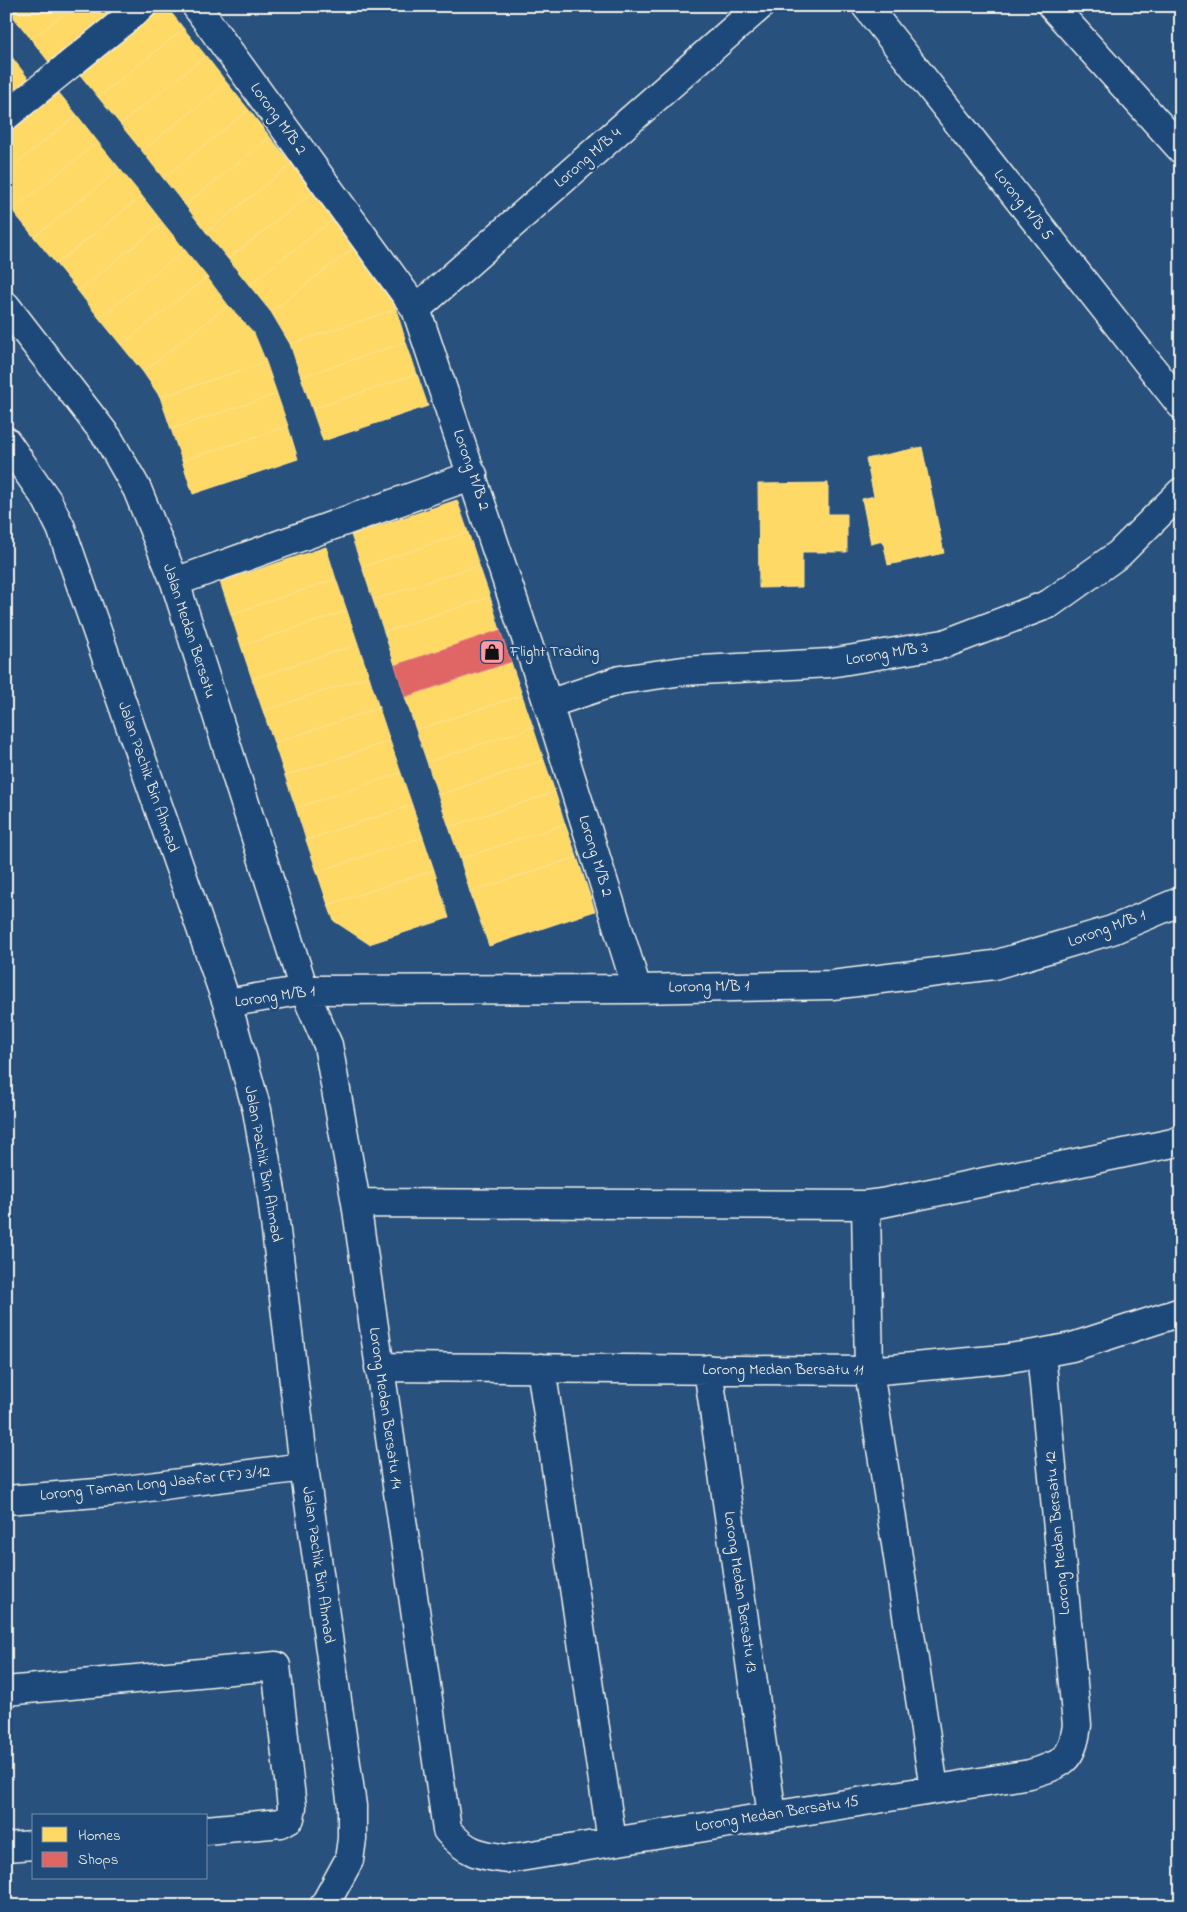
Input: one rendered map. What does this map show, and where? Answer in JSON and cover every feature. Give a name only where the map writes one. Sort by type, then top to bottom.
[{"type":"street","points":[[6,116],[142,6]]},
{"type":"street","name":"Lorong M/B 2","points":[[196,6],[416,309],[548,704],[637,989]]},
{"type":"street","name":"Lorong M/B 4","points":[[416,309],[760,6]]},
{"type":"street","name":"Lorong M/B 5","points":[[866,6],[1181,404]]},
{"type":"street","points":[[1052,6],[1181,149]]},
{"type":"street","name":"Jalan Medan Bersatu","points":[[6,306],[108,438],[137,489],[174,582],[304,990]]},
{"type":"street","name":"Jalan Pachik Bin Ahmad","points":[[6,441],[47,500],[61,528],[227,1003],[257,1110],[272,1197],[304,1467],[352,1806],[352,1839],[349,1860],[324,1906]]},
{"type":"street","points":[[174,582],[473,475]]},
{"type":"street","name":"Lorong M/B 3","points":[[548,704],[620,680],[682,670],[830,663],[944,644],[1048,604],[1119,554],[1181,492]]},
{"type":"street","name":"Lorong M/B 1","points":[[227,1003],[304,990],[637,989],[832,985],[994,966],[1112,930],[1181,901]]},
{"type":"street","name":"Lorong Medan Bersatu 14","points":[[304,990],[328,1045],[356,1203],[447,1830]]},
{"type":"street","points":[[356,1203],[882,1203],[1173,1143],[1181,1139]]},
{"type":"street","points":[[866,1204],[869,1371],[934,1788]]},
{"type":"street","name":"Lorong Medan Bersatu 11","points":[[379,1367],[869,1371],[1003,1359],[1041,1353],[1072,1347],[1181,1312]]},
{"type":"street","name":"Lorong Medan Bersatu 12","points":[[1041,1353],[1076,1713]]},
{"type":"street","points":[[541,1368],[612,1841]]},
{"type":"street","name":"Lorong Medan Bersatu 13","points":[[708,1369],[772,1815]]},
{"type":"street","name":"Lorong Taman Long Jaafar (F) 3/12","points":[[6,1500],[110,1492],[304,1467]]},
{"type":"street","points":[[6,1691],[276,1666],[292,1807],[290,1818],[281,1823],[208,1830]]},
{"type":"street","name":"Lorong Medan Bersatu 15","points":[[447,1830],[459,1845],[482,1856],[508,1859],[934,1788],[1030,1774],[1052,1767],[1067,1757],[1074,1745],[1077,1725],[1076,1713]]},
{"type":"street","points":[[6,1847],[32,1845]]},
{"type":"building: Homes","points":[[6,6],[21,6],[11,14]]},
{"type":"building: Homes","points":[[21,6],[75,6],[31,39],[11,14]]},
{"type":"building: Homes","points":[[75,6],[131,6],[52,66],[31,39]]},
{"type":"building: Homes","points":[[158,6],[166,6],[184,29],[98,97],[77,71]]},
{"type":"building: Homes","points":[[184,29],[206,56],[120,124],[98,97]]},
{"type":"building: Homes","points":[[11,56],[31,82],[6,101],[6,59]]},
{"type":"building: Homes","points":[[206,56],[227,83],[142,151],[120,124]]},
{"type":"building: Homes","points":[[227,83],[249,110],[163,178],[142,151]]},
{"type":"building: Homes","points":[[55,88],[77,115],[6,171],[6,126]]},
{"type":"building: Homes","points":[[249,110],[270,137],[185,205],[163,178]]},
{"type":"building: Homes","points":[[77,115],[98,142],[12,210],[6,202],[6,171]]},
{"type":"building: Homes","points":[[270,137],[292,164],[206,232],[185,205]]},
{"type":"building: Homes","points":[[98,142],[120,169],[34,237],[12,210]]},
{"type":"building: Homes","points":[[292,164],[314,191],[228,259],[206,232]]},
{"type":"building: Homes","points":[[120,169],[142,196],[56,264],[34,237]]},
{"type":"building: Homes","points":[[314,191],[335,218],[249,285],[228,259]]},
{"type":"building: Homes","points":[[142,196],[163,223],[78,291],[56,264]]},
{"type":"building: Homes","points":[[335,218],[357,245],[271,312],[249,285]]},
{"type":"building: Homes","points":[[163,223],[185,250],[99,318],[78,291]]},
{"type":"building: Homes","points":[[357,245],[379,267],[396,309],[290,344],[271,312]]},
{"type":"building: Homes","points":[[185,250],[207,277],[121,345],[99,318]]},
{"type":"building: Homes","points":[[207,277],[228,305],[143,372],[121,345]]},
{"type":"building: Homes","points":[[228,305],[254,333],[266,362],[160,397],[143,372]]},
{"type":"building: Homes","points":[[396,309],[406,342],[301,377],[290,344]]},
{"type":"building: Homes","points":[[406,342],[417,374],[312,409],[301,377]]},
{"type":"building: Homes","points":[[266,362],[277,394],[171,429],[160,397]]},
{"type":"building: Homes","points":[[417,374],[428,406],[323,441],[312,409]]},
{"type":"building: Homes","points":[[277,394],[288,426],[182,461],[171,429]]},
{"type":"building: Homes","points":[[288,426],[298,459],[193,494],[182,461]]},
{"type":"building: Homes","points":[[922,447],[944,553],[888,565],[883,541],[871,544],[862,499],[874,496],[866,459]]},
{"type":"building: Homes","points":[[828,483],[828,514],[847,514],[847,552],[802,552],[802,587],[759,588],[758,484]]},
{"type":"building: Homes","points":[[457,500],[468,532],[362,567],[351,535]]},
{"type":"building: Homes","points":[[468,532],[479,565],[373,600],[362,567]]},
{"type":"building: Homes","points":[[326,547],[336,579],[231,614],[220,582]]},
{"type":"building: Homes","points":[[479,565],[490,597],[384,632],[373,600]]},
{"type":"building: Homes","points":[[336,579],[347,611],[241,646],[231,614]]},
{"type":"building: Homes","points":[[490,597],[500,630],[395,665],[384,632]]},
{"type":"building: Homes","points":[[347,611],[358,644],[252,679],[241,646]]},
{"type":"building: Homes","points":[[358,644],[369,676],[263,711],[252,679]]},
{"type":"building: Homes","points":[[511,662],[522,695],[416,730],[405,697]]},
{"type":"building: Homes","points":[[369,676],[379,708],[274,743],[263,711]]},
{"type":"building: Homes","points":[[522,695],[533,727],[427,762],[416,730]]},
{"type":"building: Homes","points":[[379,708],[390,741],[285,776],[274,743]]},
{"type":"building: Homes","points":[[533,727],[544,760],[438,795],[427,762]]},
{"type":"building: Homes","points":[[390,741],[401,773],[296,808],[285,776]]},
{"type":"building: Homes","points":[[544,760],[555,792],[449,827],[438,795]]},
{"type":"building: Homes","points":[[401,773],[412,805],[306,840],[296,808]]},
{"type":"building: Homes","points":[[555,792],[565,824],[460,859],[449,827]]},
{"type":"building: Homes","points":[[412,805],[423,837],[317,872],[306,840]]},
{"type":"building: Homes","points":[[565,824],[577,857],[470,892],[460,859]]},
{"type":"building: Homes","points":[[423,837],[434,870],[328,905],[317,872]]},
{"type":"building: Homes","points":[[577,857],[595,911],[489,946],[470,892]]},
{"type":"building: Homes","points":[[434,870],[449,918],[369,944],[334,921],[328,905]]},
{"type":"building: Shops","points":[[500,630],[511,662],[405,697],[395,665]]},
{"type":"place","name":"Flight Trading","points":[[492,652]]}]
